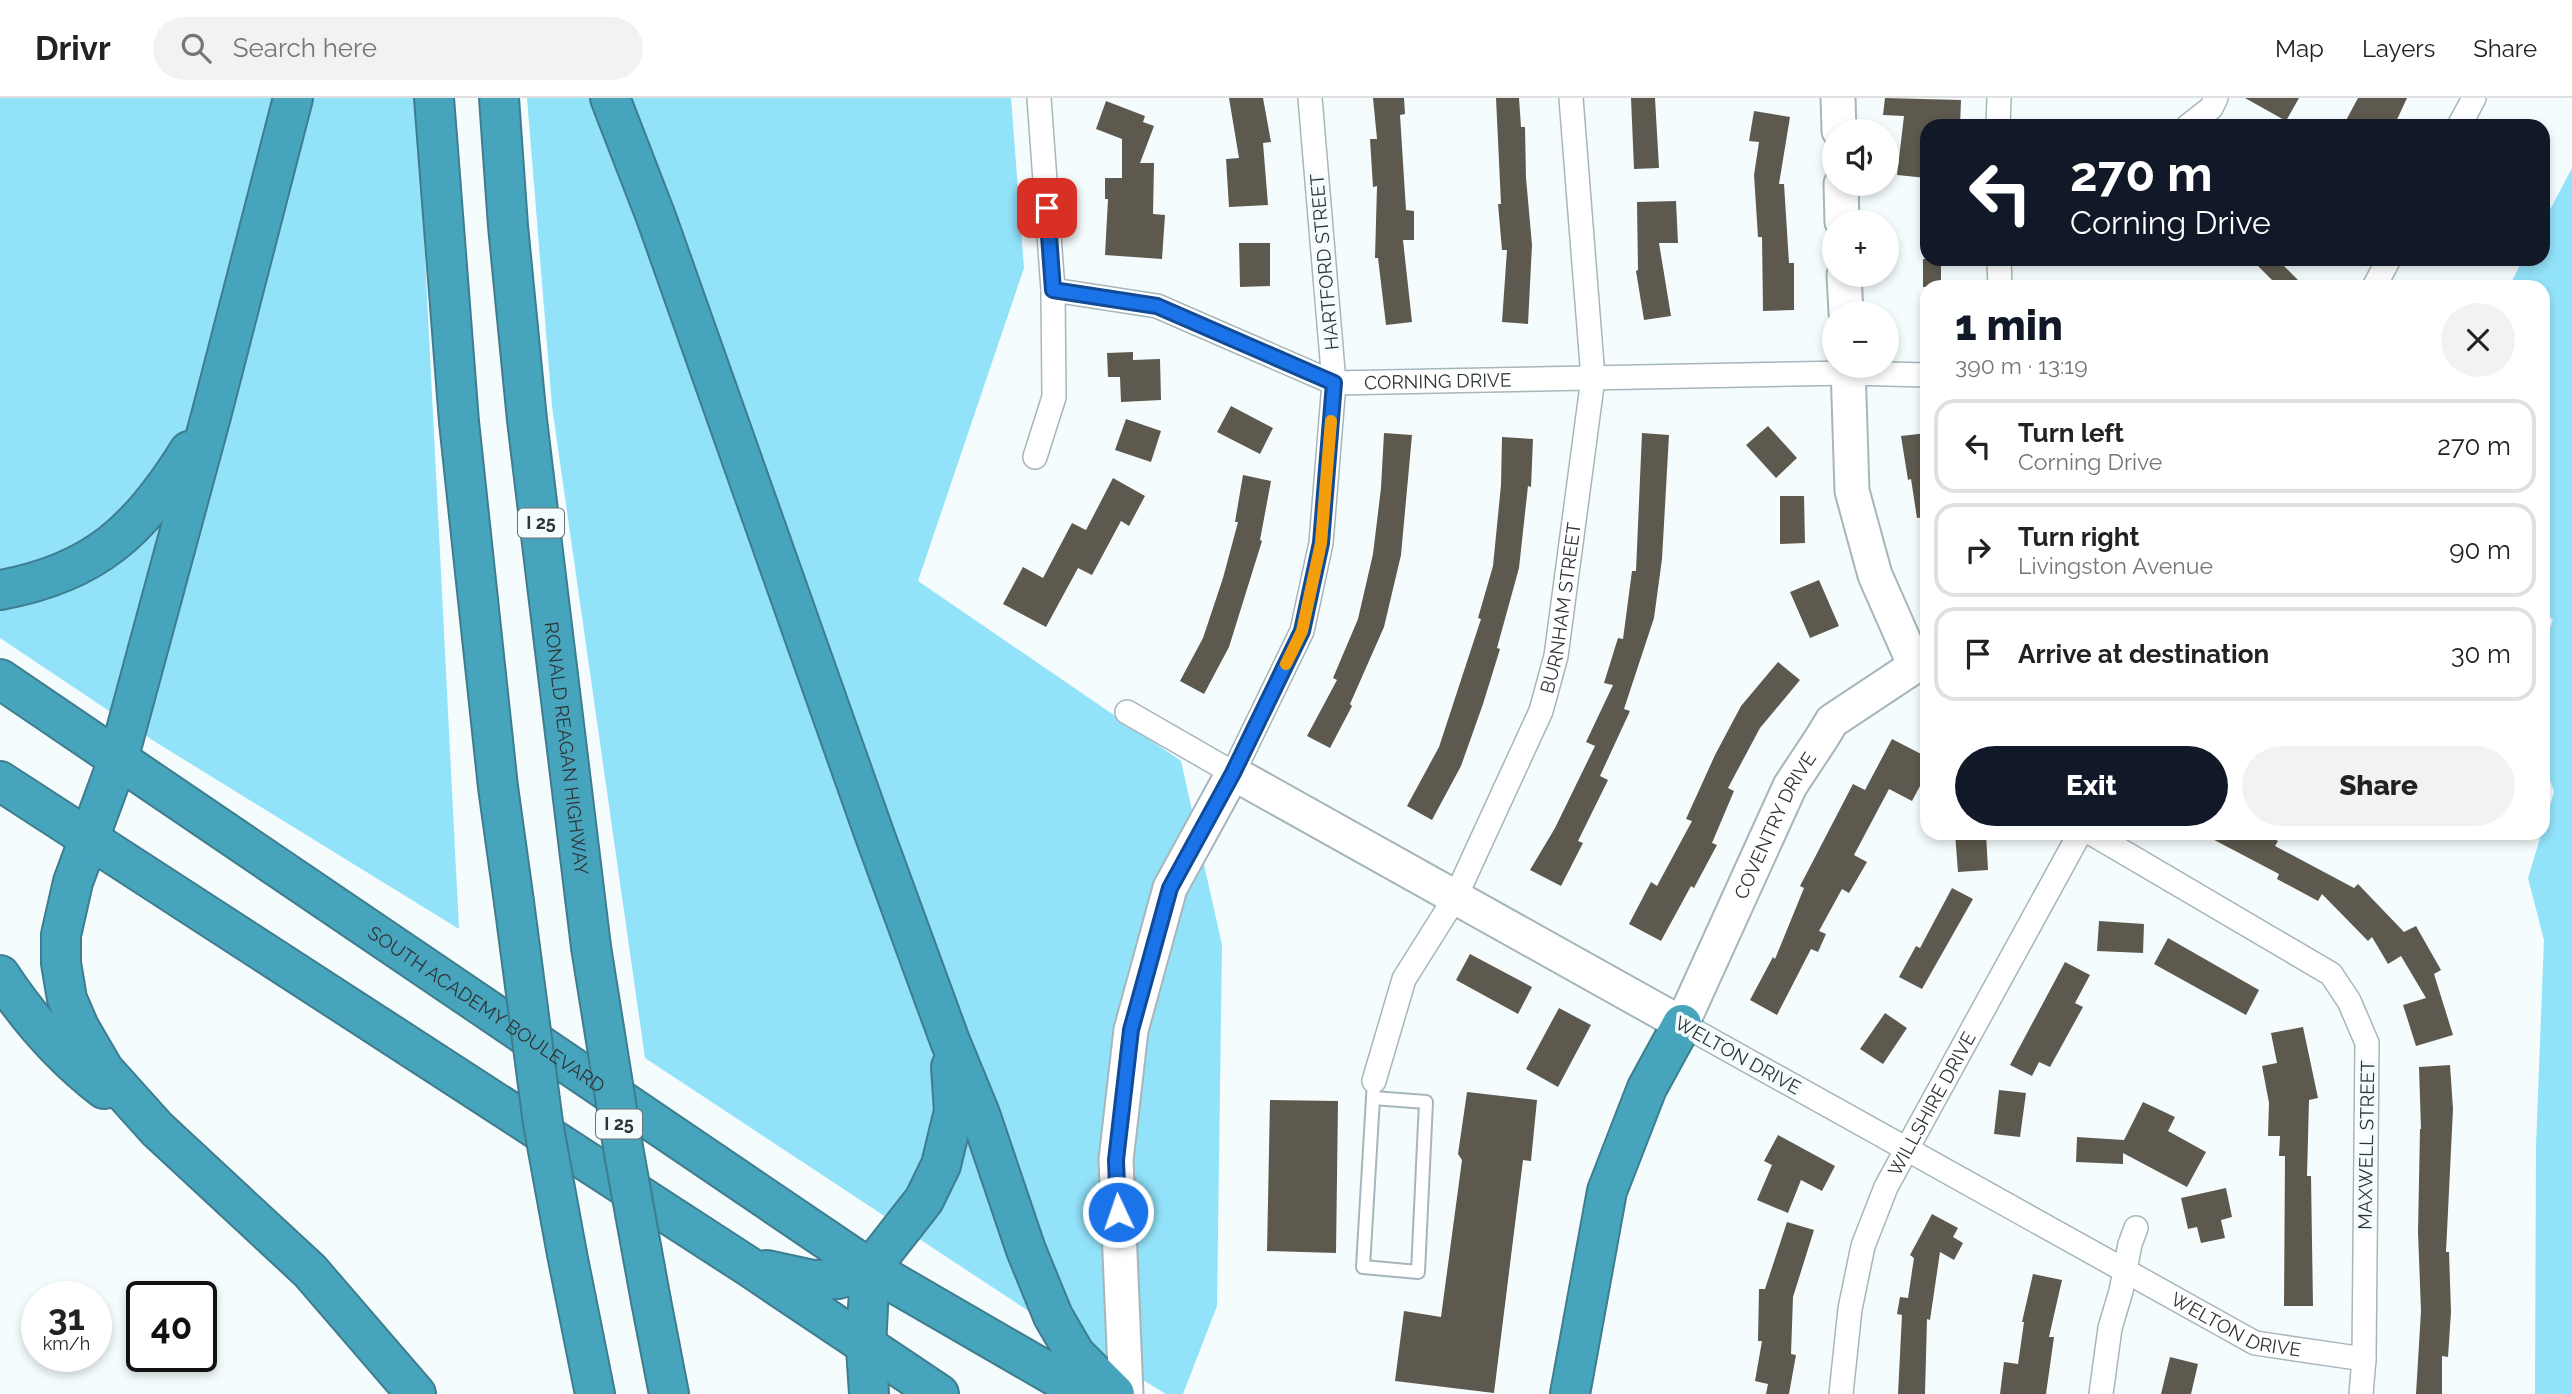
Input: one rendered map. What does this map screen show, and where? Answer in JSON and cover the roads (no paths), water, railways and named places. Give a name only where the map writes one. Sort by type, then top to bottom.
[{"type":"highway","points":[[293,98],[118,760],[73,882],[61,935],[61,963],[67,999],[79,1027],[104,1070],[157,1129],[310,1271],[416,1394]]},
{"type":"highway","points":[[434,98],[459,422],[498,788],[543,1123],[595,1394]]},
{"type":"highway","name":"RONALD REAGAN HIGHWAY","points":[[499,98],[508,226],[527,420],[591,947],[624,1153],[669,1394]]},
{"type":"highway","points":[[610,98],[656,217],[950,1041],[980,1114],[1026,1250],[1053,1316],[1075,1354],[1115,1394]]},
{"type":"highway","points":[[0,590],[30,584],[70,570],[122,536],[144,516],[165,490],[211,416]]},
{"type":"highway","name":"SOUTH ACADEMY BOULEVARD","points":[[0,679],[870,1269],[1086,1394]]},
{"type":"highway","points":[[0,781],[748,1266],[939,1394]]},
{"type":"highway","points":[[0,975],[26,1014],[57,1048],[94,1081],[157,1129]]},
{"type":"highway","points":[[1570,1394],[1607,1191],[1647,1088],[1682,1024]]},
{"type":"highway","points":[[748,1266],[813,1280],[838,1279],[870,1269],[924,1200],[941,1165],[954,1111],[950,1041]]},
{"type":"highway","points":[[869,1394],[866,1347],[870,1269]]},
{"type":"street","points":[[1035,457],[1054,397],[1053,290],[1039,98]]},
{"type":"street","name":"HARTFORD STREET","points":[[1126,1394],[1116,1160],[1131,1030],[1170,888],[1233,773],[1302,631],[1321,543],[1334,383],[1310,98]]},
{"type":"street","name":"BURNHAM STREET","points":[[1374,1089],[1404,979],[1455,898],[1541,711],[1556,656],[1593,378],[1571,98]]},
{"type":"street","points":[[1838,98],[1839,119]]},
{"type":"street","points":[[1998,119],[1999,98]]},
{"type":"street","points":[[2197,119],[2211,108],[2216,98]]},
{"type":"street","points":[[2463,119],[2474,98]]},
{"type":"street","name":"CORNING DRIVE","points":[[1053,290],[1157,306],[1334,383],[1822,370]]},
{"type":"street","name":"CORNING DRIVE","points":[[1899,373],[1920,374]]},
{"type":"street","points":[[1848,378],[1853,491],[1875,575],[1920,670]]},
{"type":"street","name":"COVENTRY DRIVE","points":[[1682,1024],[1790,786],[1832,721],[1920,673]]},
{"type":"street","name":"WELTON DRIVE","points":[[1127,712],[1455,898],[2255,1343],[2364,1359]]},
{"type":"street","name":"WILLSHIRE DRIVE","points":[[1841,1394],[1850,1309],[1863,1246],[1886,1187],[2076,840]]},
{"type":"street","name":"MAXWELL STREET","points":[[2103,840],[2331,974],[2349,1001],[2367,1043],[2364,1359],[2361,1394]]},
{"type":"street","points":[[2101,1394],[2110,1328],[2136,1228]]},
{"type":"lane","points":[[1374,1089],[1426,1102],[1418,1272],[1363,1267],[1374,1089]]}]
